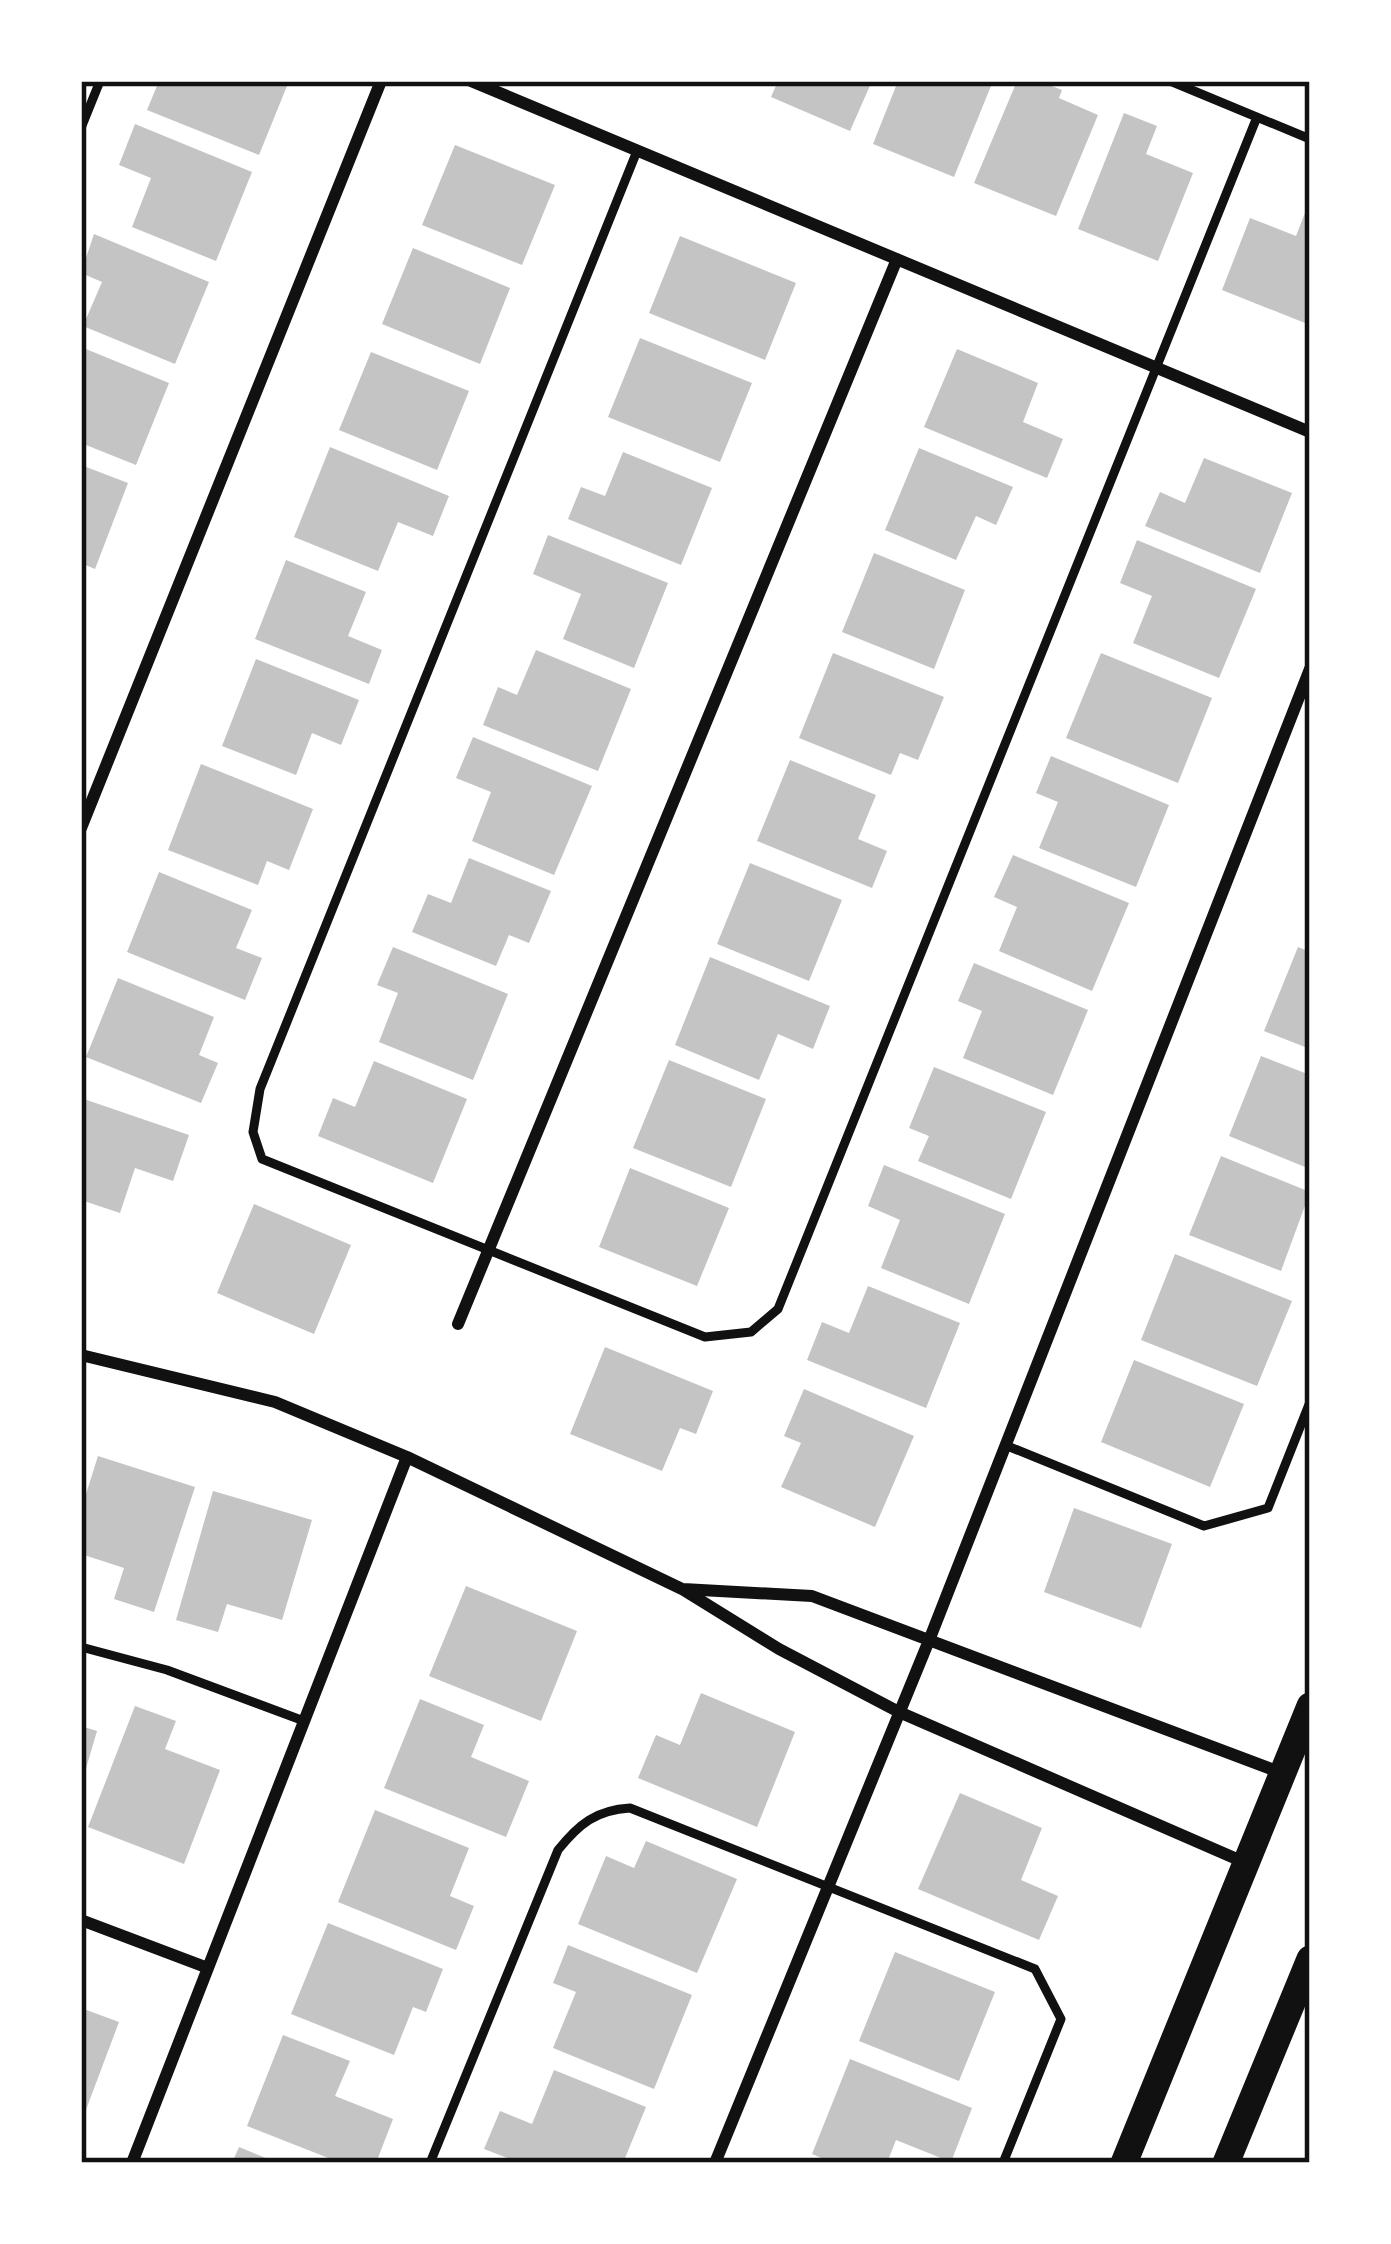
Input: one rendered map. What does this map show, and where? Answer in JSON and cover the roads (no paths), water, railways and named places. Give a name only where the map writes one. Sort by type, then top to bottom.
[{"type":"main road","points":[[1124,2163],[1310,1706]]},
{"type":"main road","points":[[1226,2163],[1310,1959]]},
{"type":"street","points":[[81,828],[380,81]]},
{"type":"street","points":[[471,81],[1310,431]]},
{"type":"street","points":[[458,1324],[897,259]]},
{"type":"street","points":[[715,2163],[930,1638],[1310,669]]},
{"type":"street","points":[[81,1355],[275,1402],[407,1457],[682,1589],[778,1649],[899,1712],[1246,1863]]},
{"type":"street","points":[[132,2163],[407,1457]]},
{"type":"street","points":[[682,1589],[812,1596],[1282,1773]]},
{"type":"street","points":[[81,1920],[208,1968]]},
{"type":"lane","points":[[81,128],[100,81]]},
{"type":"lane","points":[[1170,81],[1310,139]]},
{"type":"lane","points":[[638,151],[260,1089],[253,1132],[262,1159],[706,1337],[751,1332],[778,1309],[1257,117]]},
{"type":"lane","points":[[1005,1445],[1204,1526],[1268,1508],[1310,1402]]},
{"type":"lane","points":[[81,1647],[167,1670],[304,1721]]},
{"type":"lane","points":[[430,2163],[558,1850],[578,1825],[606,1810],[630,1808],[1035,1969],[1061,2019],[1004,2163]]}]
